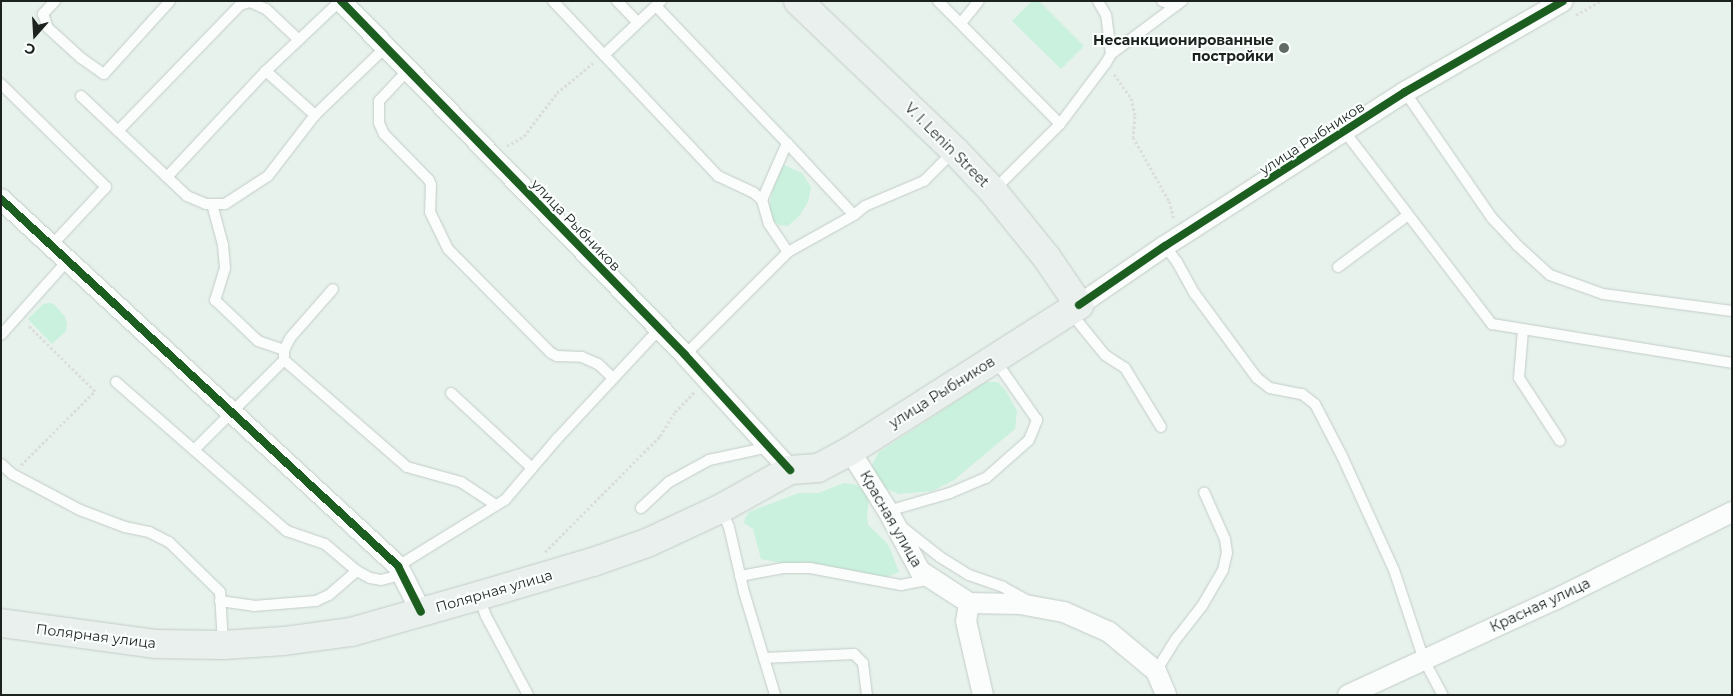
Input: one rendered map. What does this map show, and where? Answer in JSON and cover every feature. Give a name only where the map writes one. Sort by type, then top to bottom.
[{"type":"main road","name":"V. I. Lenin Street","points":[[798,1],[955,151],[993,191],[1047,258],[1074,308]]},
{"type":"main road","name":"улица Рыбников","points":[[790,470],[818,468],[850,451],[1074,308]]},
{"type":"main road","name":"Полярная улица","points":[[1,624],[157,644],[223,645],[284,641],[351,632],[593,562],[647,543],[720,509],[790,470]]},
{"type":"street","name":"улица Рыбников","points":[[340,1],[686,355],[790,470]]},
{"type":"street","name":"улица Рыбников","points":[[1074,308],[1165,246],[1405,92],[1563,1]]},
{"type":"street","points":[[1,199],[400,570],[421,612]]},
{"type":"street","name":"Красная улица","points":[[850,451],[890,515],[920,571],[969,603]]},
{"type":"street","name":"Красная улица","points":[[1348,695],[1732,512]]},
{"type":"street","points":[[983,695],[966,621],[969,603],[1020,604],[1064,612],[1108,632],[1156,672],[1166,695]]},
{"type":"lane","points":[[55,1],[43,14],[48,28],[81,58],[104,74],[170,1]]},
{"type":"lane","points":[[167,177],[266,71],[340,1]]},
{"type":"lane","points":[[553,1],[718,176],[754,193],[762,200],[770,224],[788,252]]},
{"type":"lane","points":[[617,1],[638,23]]},
{"type":"lane","points":[[938,1],[1060,124]]},
{"type":"lane","points":[[961,23],[979,1]]},
{"type":"lane","points":[[1098,1],[1106,15],[1109,58]]},
{"type":"lane","points":[[1162,1],[1178,4]]},
{"type":"lane","points":[[118,131],[240,5],[250,2],[266,9],[299,40]]},
{"type":"lane","points":[[604,55],[658,4],[854,215]]},
{"type":"lane","points":[[993,191],[1060,124],[1109,58],[1178,4]]},
{"type":"lane","points":[[82,96],[187,196],[206,204],[225,204],[268,176],[315,116],[386,47]]},
{"type":"lane","points":[[408,70],[379,101],[379,123],[384,134],[429,180],[431,185],[430,212],[448,249],[550,353],[557,356],[582,357],[598,364],[613,378]]},
{"type":"lane","points":[[266,71],[315,116]]},
{"type":"lane","points":[[1,84],[106,187],[52,245]]},
{"type":"lane","points":[[1405,92],[1492,218],[1518,246],[1550,274],[1604,294],[1732,311]]},
{"type":"lane","points":[[1345,132],[1492,324],[1732,363]]},
{"type":"lane","points":[[762,200],[787,143]]},
{"type":"lane","points":[[686,355],[788,252],[854,215],[865,206],[924,181],[955,151]]},
{"type":"lane","points":[[212,204],[223,245],[225,268],[216,300],[258,341],[284,355],[407,467],[461,482],[496,506]]},
{"type":"lane","points":[[1338,267],[1408,215]]},
{"type":"lane","points":[[1165,246],[1177,262],[1194,294],[1257,378],[1270,388],[1302,394],[1315,404],[1342,456],[1394,570],[1424,660],[1443,695]]},
{"type":"lane","points":[[1,335],[68,260]]},
{"type":"lane","points":[[194,450],[284,355],[290,338],[333,289]]},
{"type":"lane","points":[[1074,308],[1105,355],[1125,368],[1161,427]]},
{"type":"lane","points":[[116,382],[287,531],[326,544],[357,571],[370,578],[380,580],[400,570],[505,500],[660,328]]},
{"type":"lane","points":[[1523,330],[1519,378],[1560,441]]},
{"type":"lane","points":[[994,360],[1037,420],[1029,440],[986,478],[890,515],[940,557],[970,576],[1003,587],[1038,607]]},
{"type":"lane","points":[[451,392],[532,468]]},
{"type":"lane","points":[[641,508],[669,482],[709,460],[769,447]]},
{"type":"lane","points":[[1,464],[12,474],[80,510],[125,527],[149,532],[169,542],[220,592],[223,645]]},
{"type":"lane","points":[[1156,672],[1177,638],[1202,606],[1223,570],[1227,553],[1225,539],[1204,492]]},
{"type":"lane","points":[[720,509],[729,527],[740,576],[775,695]]},
{"type":"lane","points":[[740,576],[784,568],[810,568],[901,585],[932,579]]},
{"type":"lane","points":[[220,601],[254,606],[316,601],[329,595],[357,571]]},
{"type":"lane","points":[[478,596],[486,616],[528,695]]},
{"type":"lane","points":[[764,658],[854,654],[863,664],[867,695]]},
{"type":"path","points":[[502,148],[524,136],[557,93],[604,55]]},
{"type":"path","points":[[1109,58],[1131,98],[1135,116],[1132,136],[1170,202],[1171,215],[1182,235]]},
{"type":"path","points":[[12,474],[95,391],[19,316]]},
{"type":"path","points":[[551,552],[541,555],[660,436],[675,412],[694,392]]},
{"type":"green space","points":[[1032,1],[1039,1],[1084,46],[1061,69],[1012,21]]},
{"type":"green space","points":[[784,165],[802,173],[811,187],[808,202],[800,215],[788,226],[779,225],[773,221],[768,211],[776,177]]},
{"type":"green space","points":[[43,304],[54,304],[65,317],[67,324],[66,331],[52,344],[28,319]]},
{"type":"green space","points":[[986,382],[998,382],[1006,391],[1017,411],[1015,429],[954,480],[932,491],[899,494],[885,488],[875,476],[872,465],[879,452]]},
{"type":"green space","points":[[844,483],[857,485],[865,492],[869,499],[868,525],[888,544],[899,572],[884,578],[807,562],[782,563],[761,559],[753,529],[744,523],[749,512],[799,493],[819,493]]},
{"type":"cycle path","points":[[341,1],[685,355],[790,470]]},
{"type":"cycle path","points":[[1079,305],[1165,246],[1405,92],[1563,1]]},
{"type":"cycle path","points":[[1,199],[398,566],[421,612]]},
{"type":"place","name":"Несанкционированные постройки","points":[[1284,48]]}]
